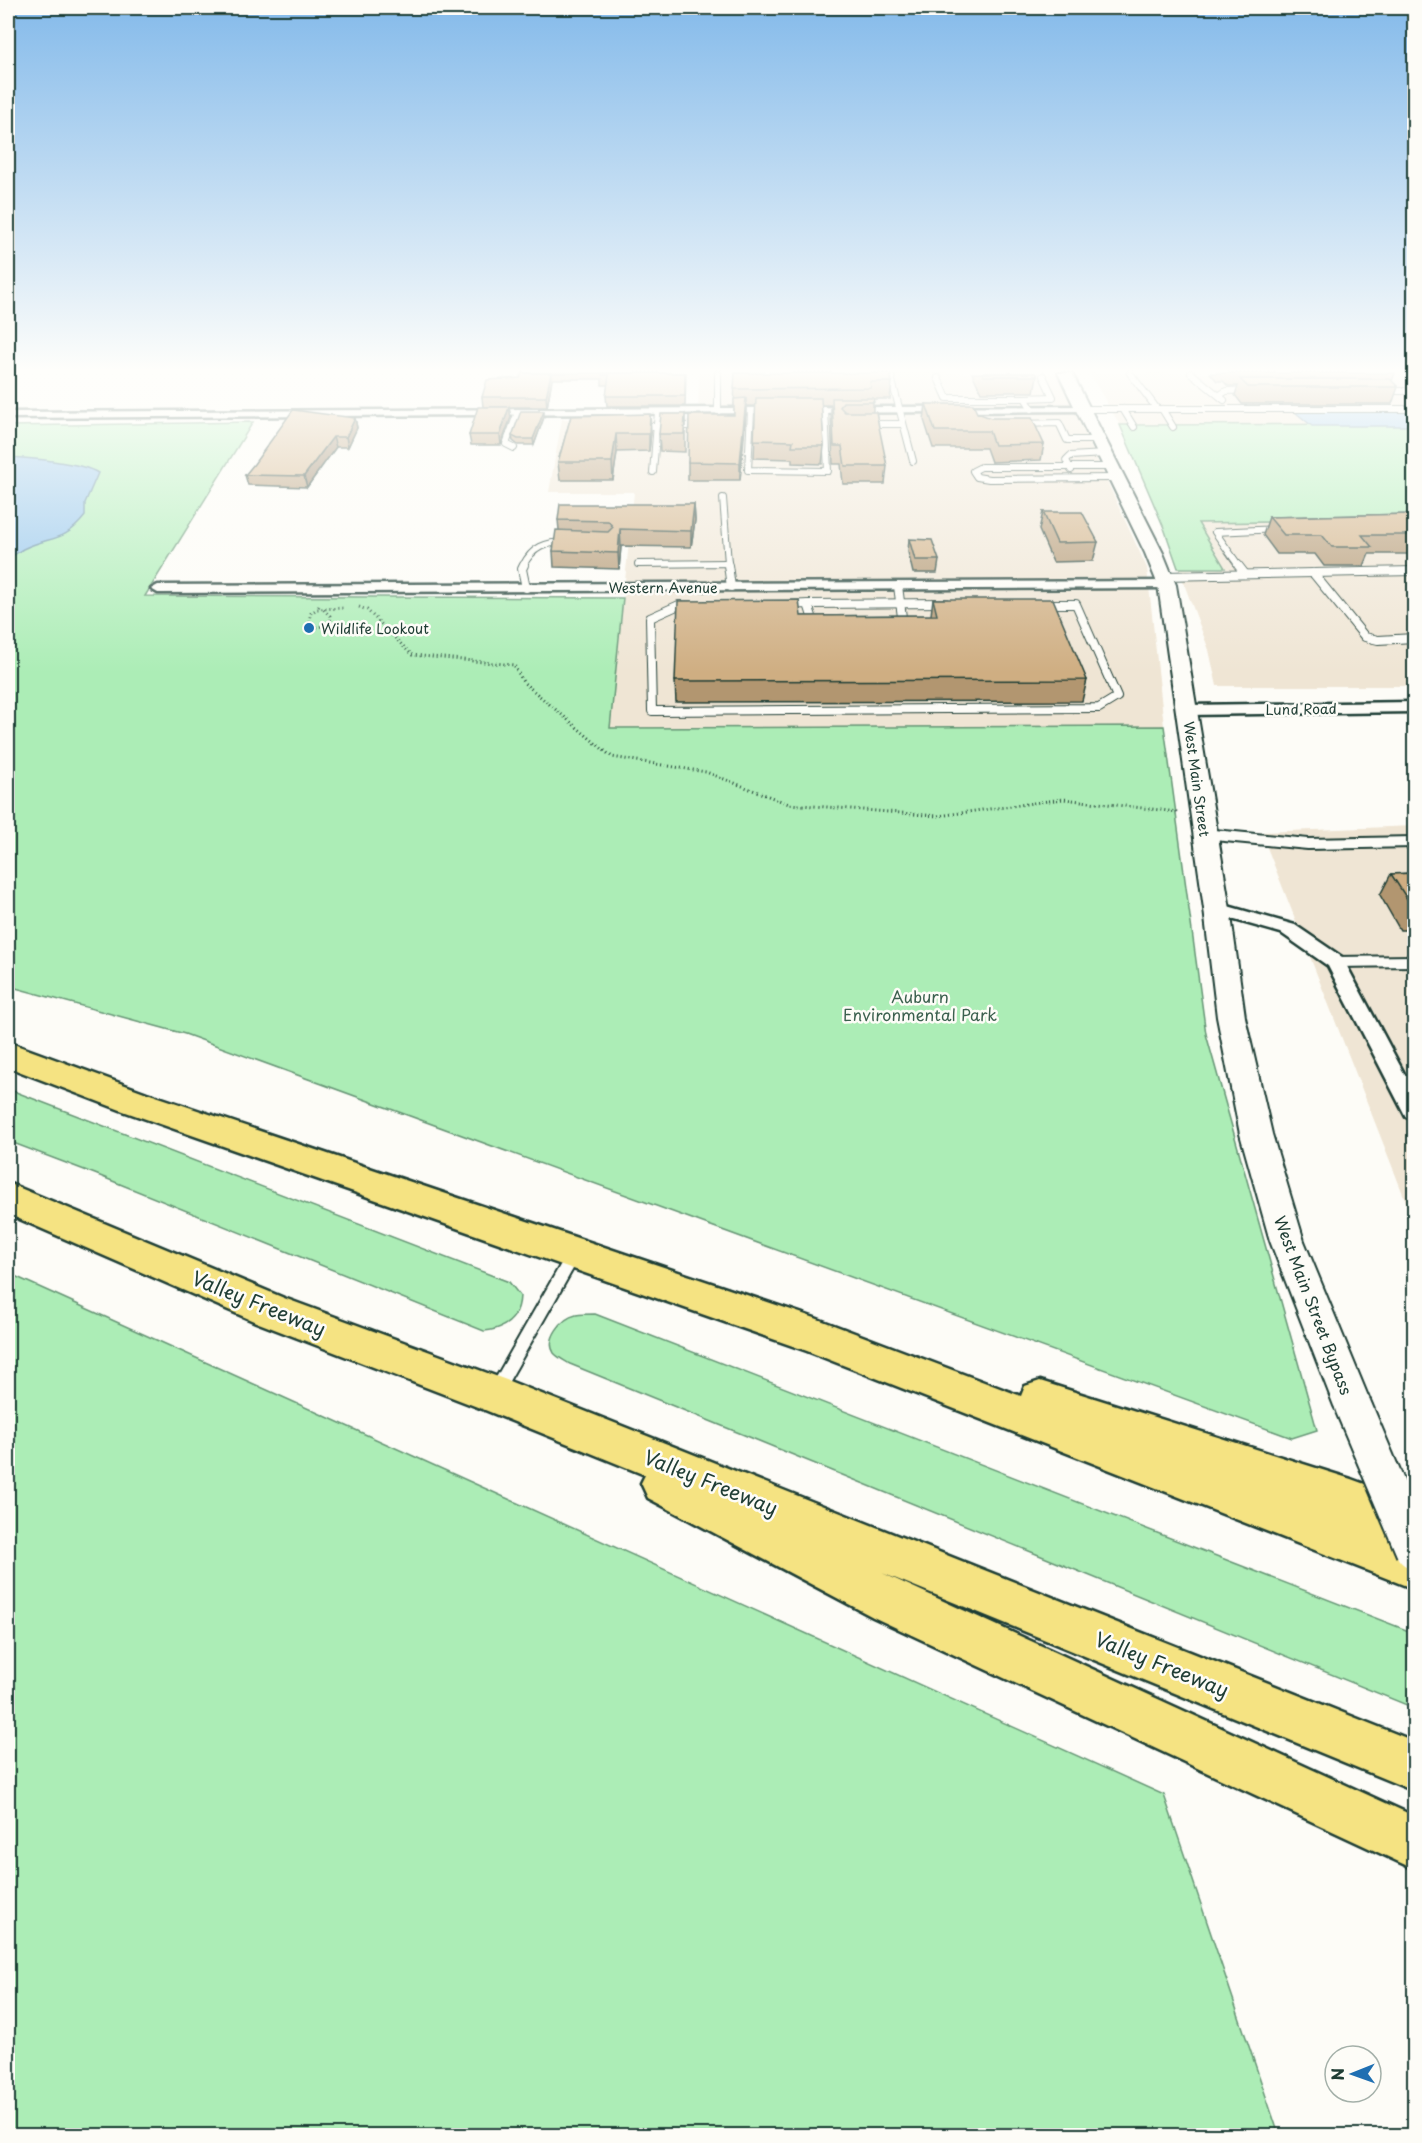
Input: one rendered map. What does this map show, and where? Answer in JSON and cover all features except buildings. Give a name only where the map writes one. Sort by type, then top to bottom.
[{"type":"highway","points":[[8,1054],[135,1102],[815,1336],[1414,1567]]},
{"type":"highway","name":"Valley Freeway","points":[[8,1198],[270,1310],[494,1394],[1414,1767]]},
{"type":"highway","points":[[876,1359],[1017,1393],[1352,1501],[1414,1524]]},
{"type":"highway","points":[[494,1394],[889,1601],[1414,1843]]},
{"type":"main road","name":"West Main Street","points":[[1114,473],[1165,581],[1217,909]]},
{"type":"main road","name":"West Main Street Bypass","points":[[1217,909],[1231,1017],[1256,1134],[1287,1241],[1414,1550]]},
{"type":"street","name":"Western Avenue","points":[[158,589],[898,586],[1165,581]]},
{"type":"street","name":"Lund Road","points":[[1187,710],[1414,707]]},
{"type":"street","points":[[1217,909],[1288,929],[1335,962],[1406,1081],[1414,1111]]},
{"type":"lane","points":[[974,473],[977,477],[989,479],[1075,479],[1085,473]]},
{"type":"lane","points":[[1072,473],[1075,479]]},
{"type":"lane","points":[[723,498],[731,587]]},
{"type":"lane","points":[[1245,574],[1215,532],[1288,529]]},
{"type":"lane","points":[[526,588],[522,569],[526,557],[533,549],[556,541],[577,542]]},
{"type":"lane","points":[[638,564],[728,563]]},
{"type":"lane","points":[[1165,581],[1245,574],[1414,571]]},
{"type":"lane","points":[[1313,573],[1365,637],[1378,640],[1414,639]]},
{"type":"lane","points":[[892,626],[903,626],[898,586]]},
{"type":"lane","points":[[773,605],[958,603]]},
{"type":"lane","points":[[703,605],[679,605],[650,618],[652,711],[1099,708],[1117,697],[1076,604],[1029,603]]},
{"type":"lane","points":[[808,604],[814,626],[825,626]]},
{"type":"lane","points":[[1204,834],[1308,844],[1414,842]]},
{"type":"lane","points":[[1335,962],[1414,961]]},
{"type":"lane","points":[[494,1394],[574,1254]]},
{"type":"path","points":[[308,625],[311,614],[317,609]]},
{"type":"path","points":[[316,627],[331,625],[330,616],[323,609]]},
{"type":"path","points":[[367,610],[412,655],[514,665],[523,682],[612,757],[706,772],[789,804],[938,816],[1064,799],[1178,812]]},
{"type":"shaded area","points":[[552,473],[1103,473],[1147,568],[1164,726],[610,729],[634,492],[549,492]]},
{"type":"shaded area","points":[[1414,520],[1414,686],[1217,686],[1209,650],[1178,568],[1225,568],[1197,523]]},
{"type":"shaded area","points":[[1414,826],[1414,1222],[1261,832]]},
{"type":"green space","name":"Auburn Environmental Park","points":[[8,473],[221,473],[145,596],[623,598],[610,728],[1164,726],[1206,1034],[1317,1430],[1292,1438],[185,1034],[8,986]]},
{"type":"green space","points":[[1141,473],[1414,473],[1414,520],[1198,523],[1225,568],[1178,568]]},
{"type":"green space","points":[[8,1089],[509,1282],[520,1296],[517,1310],[505,1325],[484,1331],[8,1141]]},
{"type":"green space","points":[[8,1273],[1164,1795],[1279,2135],[8,2135]]},
{"type":"green space","points":[[595,1314],[1414,1633],[1414,1708],[570,1364],[554,1353],[553,1336],[565,1320],[576,1315]]},
{"type":"water","points":[[8,473],[98,473],[85,503],[85,516],[77,525],[63,535],[23,549],[8,559]]},
{"type":"place","name":"Wildlife Lookout","points":[[309,628]]}]
